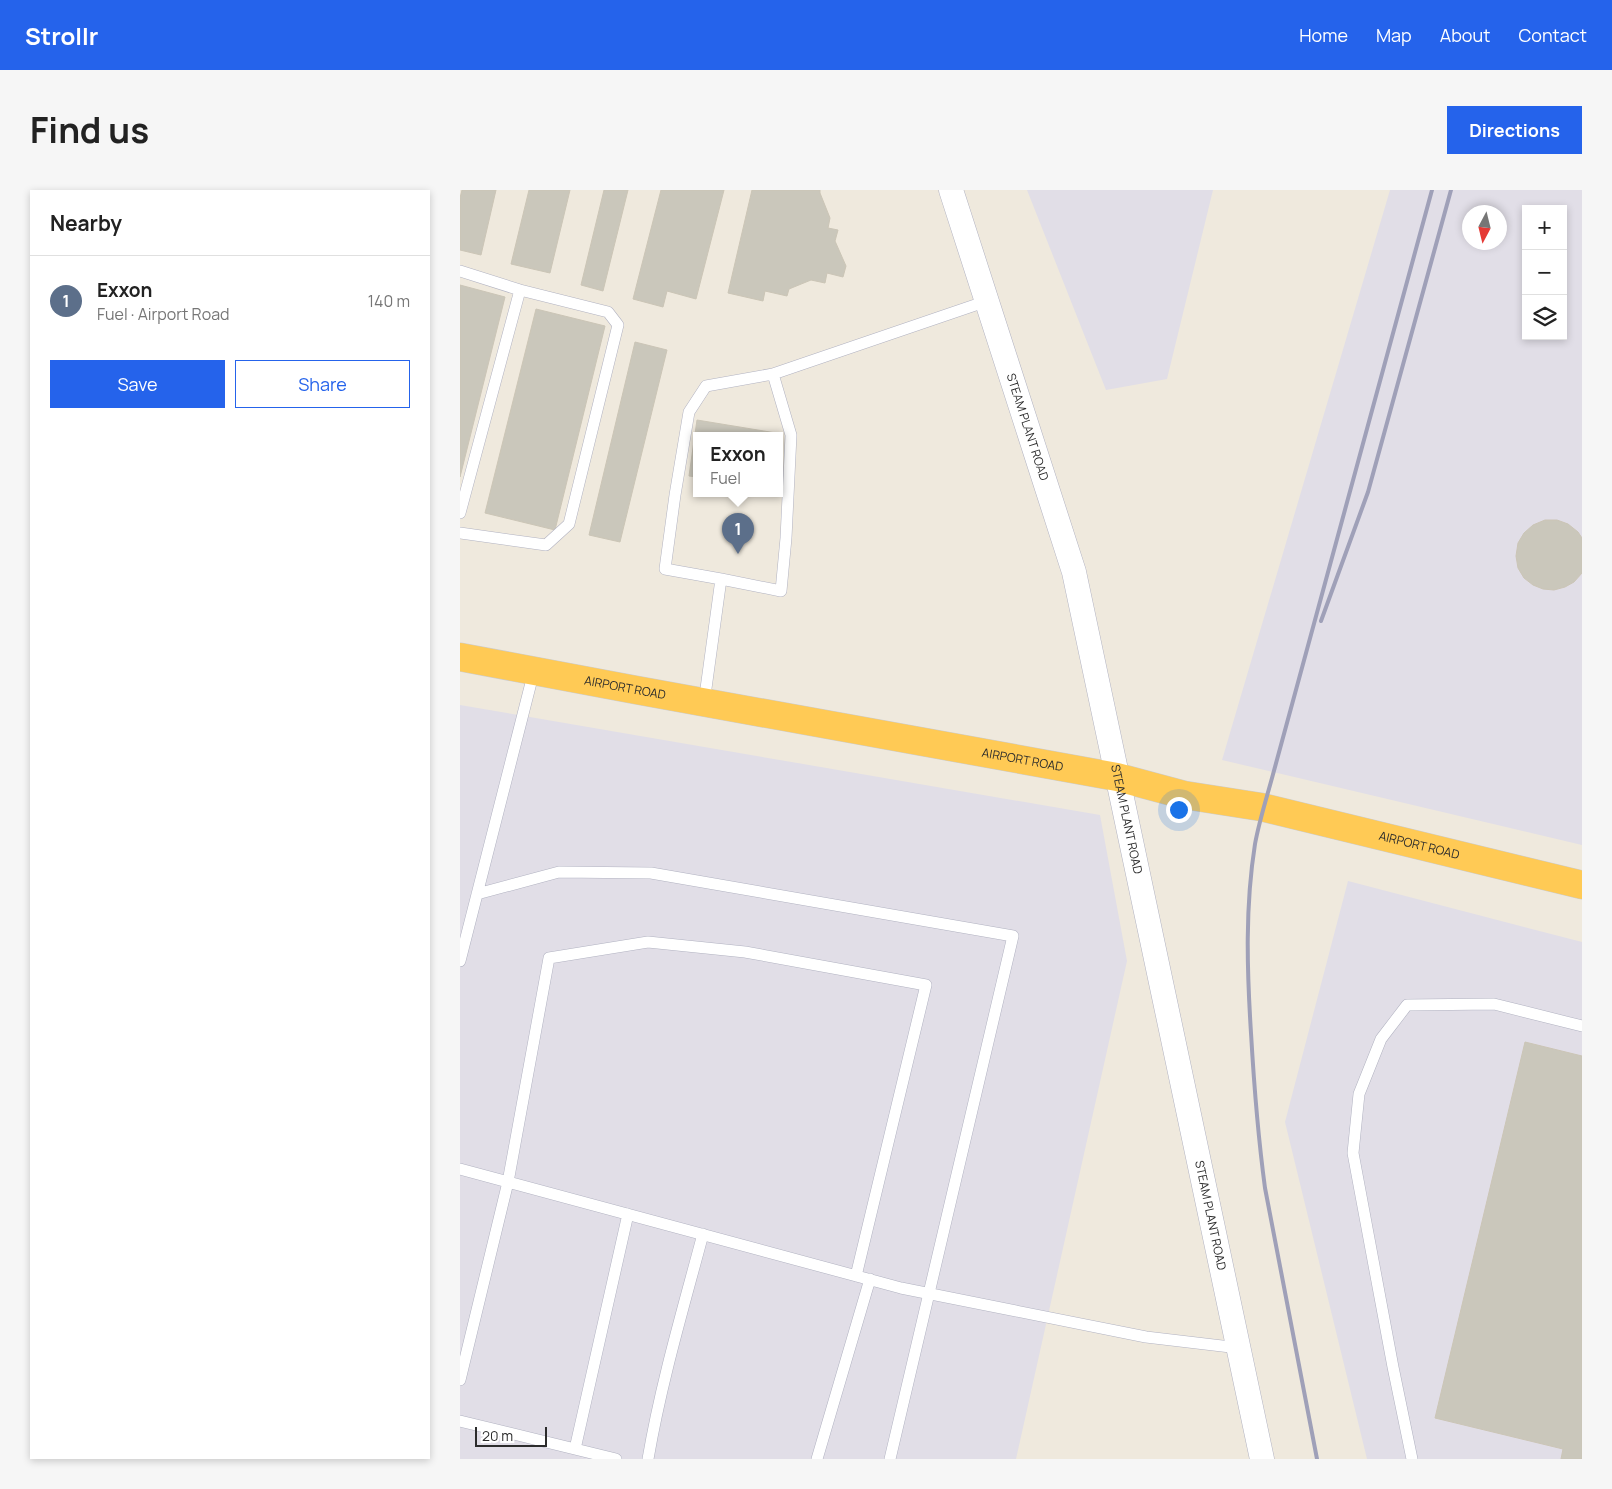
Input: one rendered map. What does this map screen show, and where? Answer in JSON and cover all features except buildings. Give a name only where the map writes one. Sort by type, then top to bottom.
[{"type":"highway","name":"AIRPORT ROAD","points":[[460,657],[1117,777],[1184,795],[1261,807],[1582,885]]},
{"type":"street","name":"STEAM PLANT ROAD","points":[[951,190],[1074,572],[1262,1459]]},
{"type":"lane","points":[[460,271],[520,290],[608,312],[618,326],[570,524],[546,545],[460,533]]},
{"type":"lane","points":[[460,513],[520,290]]},
{"type":"lane","points":[[773,374],[791,435],[786,538],[781,590],[666,569],[675,495],[689,412],[706,386],[773,374],[987,301]]},
{"type":"lane","points":[[704,703],[721,579]]},
{"type":"lane","points":[[460,961],[534,671]]},
{"type":"lane","points":[[477,894],[559,872],[651,873],[1013,936],[890,1459]]},
{"type":"lane","points":[[460,1380],[508,1182],[549,958],[648,942],[744,952],[926,986],[856,1276]]},
{"type":"lane","points":[[1412,1459],[1353,1153],[1359,1094],[1381,1039],[1407,1006],[1494,1004],[1582,1026]]},
{"type":"lane","points":[[460,1169],[870,1280],[930,1294],[1146,1337],[1239,1348]]},
{"type":"lane","points":[[575,1449],[628,1214]]},
{"type":"lane","points":[[648,1459],[677,1328],[703,1234]]},
{"type":"lane","points":[[817,1459],[870,1280]]},
{"type":"lane","points":[[460,1421],[616,1459]]},
{"type":"shaded area","points":[[1027,190],[1213,190],[1167,379],[1106,390]]},
{"type":"shaded area","points":[[1390,190],[1582,190],[1582,845],[1222,760]]},
{"type":"shaded area","points":[[460,705],[1100,815],[1127,961],[1016,1459],[460,1459]]},
{"type":"shaded area","points":[[1348,881],[1582,942],[1582,1459],[1367,1459],[1285,1122]]},
{"type":"railway","points":[[1317,1459],[1265,1188],[1258,1130],[1248,962],[1248,915],[1252,868],[1261,819],[1432,190]]},
{"type":"railway","points":[[1321,621],[1368,492],[1451,190]]},
{"type":"place","name":"Exxon","points":[[738,554]]}]
